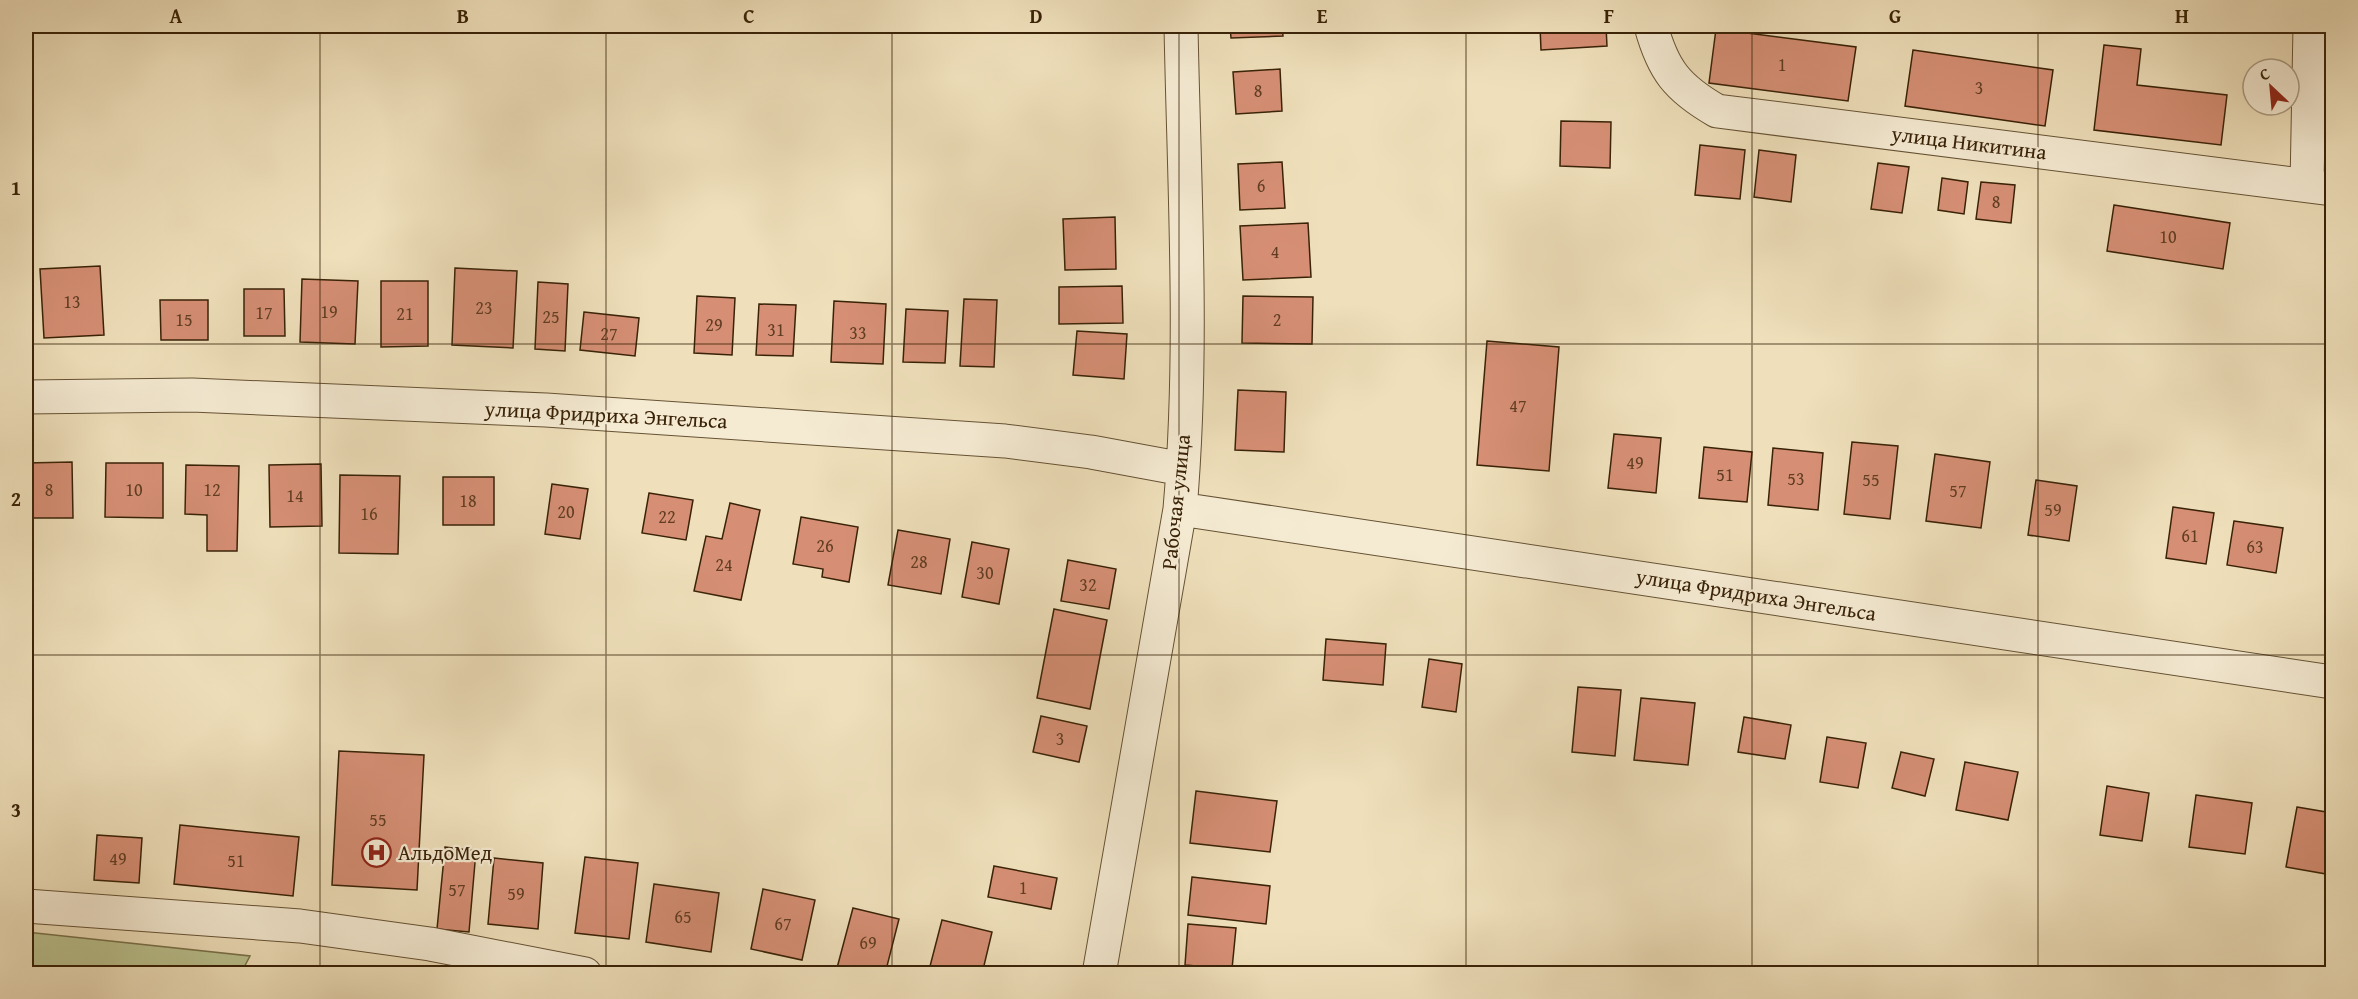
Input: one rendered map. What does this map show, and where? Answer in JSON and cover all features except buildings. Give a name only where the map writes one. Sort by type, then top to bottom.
[{"type":"street","name":"Рабочая улица","points":[[1099,974],[1180,509],[1188,351],[1181,26]]},
{"type":"street","name":"улица Никитина","points":[[1652,26],[1659,55],[1673,79],[1691,96],[1716,111],[2320,187]]},
{"type":"street","points":[[2310,26],[2320,187]]},
{"type":"street","name":"улица Фридриха Энгельса","points":[[26,397],[192,395],[546,410],[1005,441],[1091,452],[1183,469]]},
{"type":"street","name":"улица Фридриха Энгельса","points":[[1180,509],[2332,682]]},
{"type":"street","points":[[26,906],[300,926],[430,944],[585,974]]},
{"type":"green space","points":[[26,932],[250,956],[241,973],[26,973]]},
{"type":"place","name":"АльдоМед","points":[[377,853]]}]
